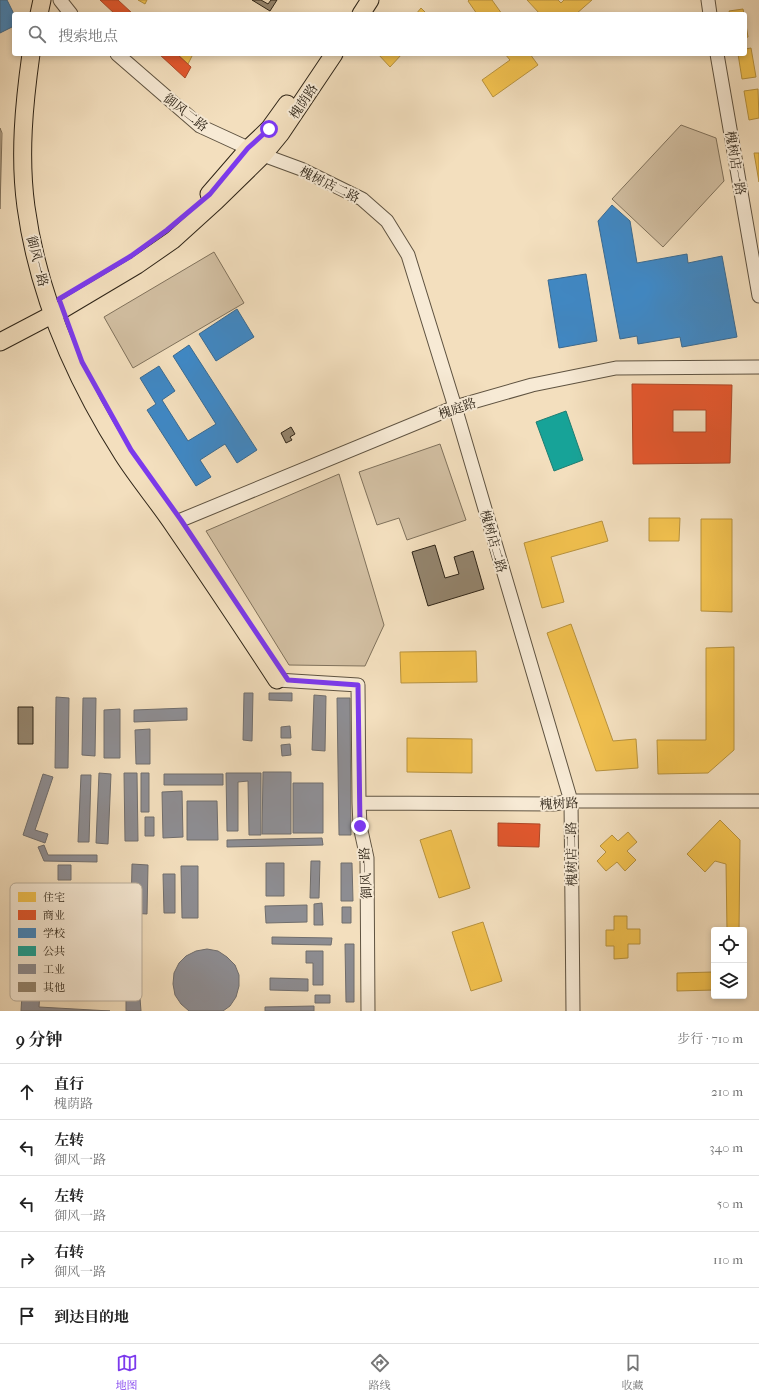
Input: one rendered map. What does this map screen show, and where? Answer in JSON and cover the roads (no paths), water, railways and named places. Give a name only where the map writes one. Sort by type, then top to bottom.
[{"type":"main road","points":[[39,12],[42,0]]},
{"type":"main road","points":[[48,12],[51,0]]},
{"type":"main road","points":[[350,12],[358,0]]},
{"type":"main road","points":[[362,12],[370,0]]},
{"type":"main road","name":"御风一路","points":[[31,56],[25,98],[23,159],[26,206],[34,252],[56,307],[77,373],[94,407],[124,456],[177,523],[283,680]]},
{"type":"main road","name":"御风一路","points":[[41,56],[36,97],[34,158],[37,206],[56,307]]},
{"type":"main road","name":"槐荫路","points":[[0,342],[56,307],[136,266],[173,240],[216,201],[256,152],[269,129],[323,56]]},
{"type":"main road","name":"槐荫路","points":[[256,152],[280,134],[333,56]]},
{"type":"main road","name":"槐荫路","points":[[0,329],[56,307]]},
{"type":"street","points":[[60,0],[69,12]]},
{"type":"street","points":[[708,0],[710,12]]},
{"type":"street","name":"御风二路","points":[[119,56],[200,126],[256,152]]},
{"type":"street","name":"槐树店一路","points":[[717,56],[759,296]]},
{"type":"street","name":"槐树店二路","points":[[256,152],[300,169],[362,199],[388,221],[408,255],[455,407],[571,801],[573,1011]]},
{"type":"street","name":"槐庭路","points":[[177,523],[455,407],[532,385],[616,368],[759,368]]},
{"type":"street","name":"御风一路","points":[[283,680],[358,685],[360,826],[367,858],[368,1011]]},
{"type":"street","name":"槐树路","points":[[359,803],[554,804],[571,801],[759,801]]}]
